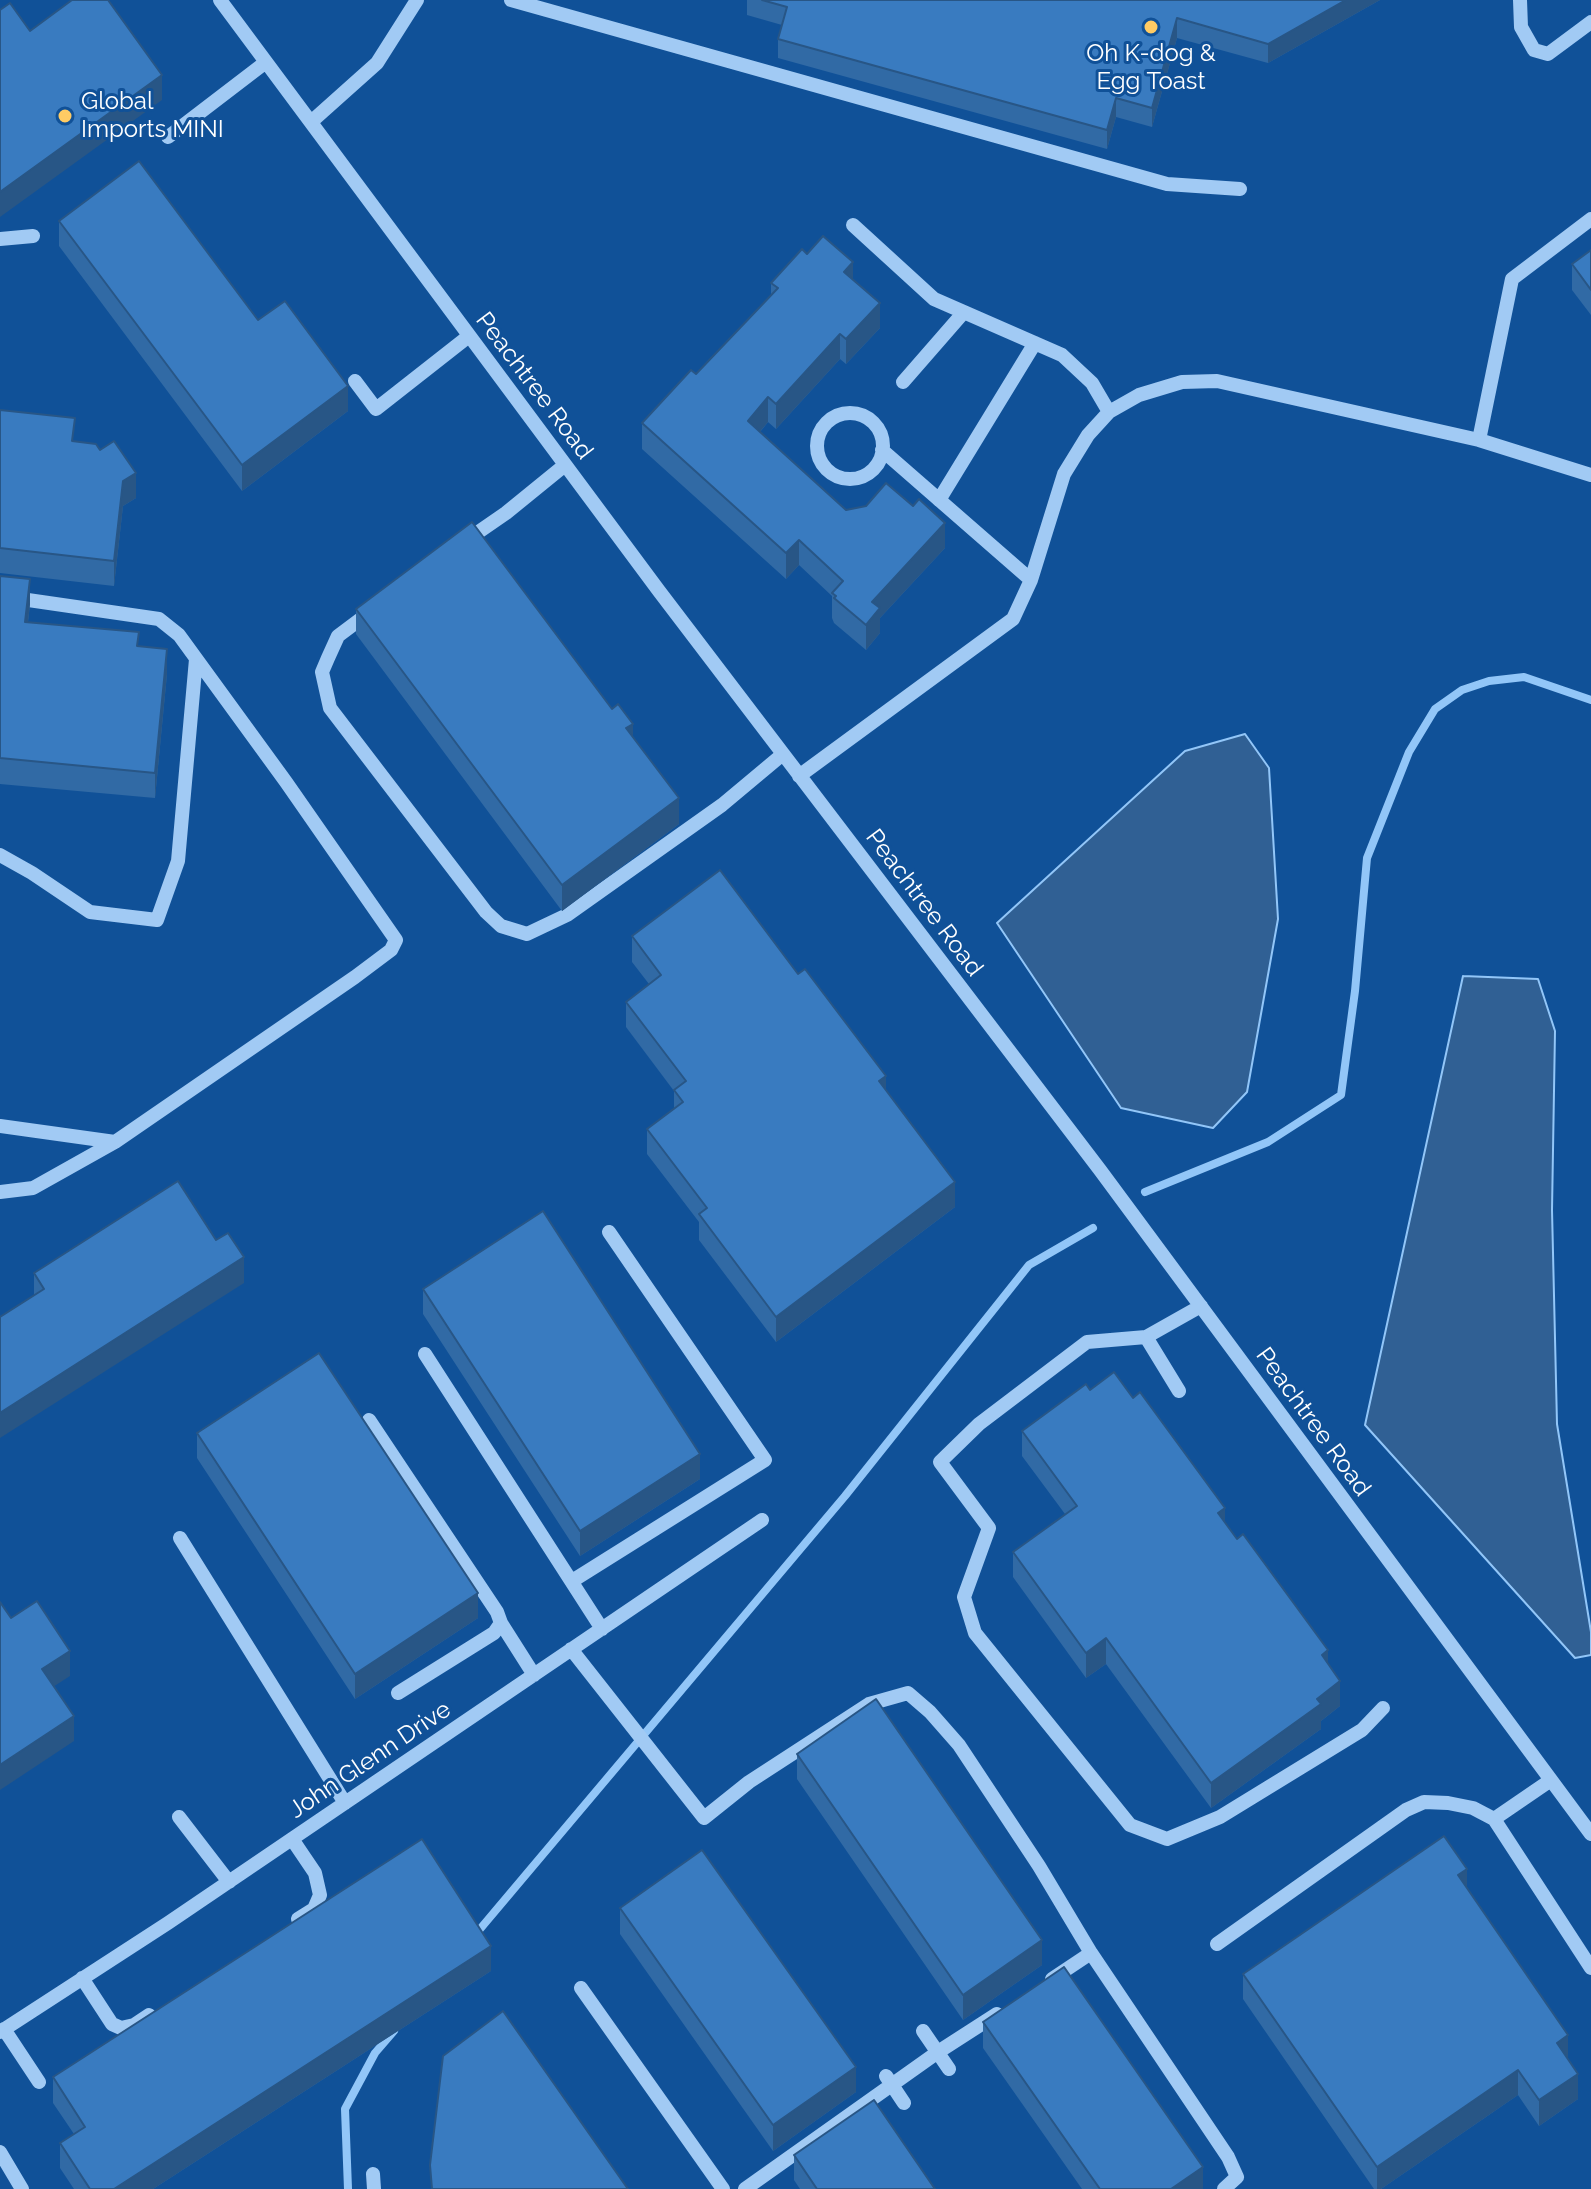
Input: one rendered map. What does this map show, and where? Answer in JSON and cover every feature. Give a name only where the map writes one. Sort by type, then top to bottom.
[{"type":"street","name":"Peachtree Road","points":[[220,0],[565,465],[1100,1170],[1591,1834]]},
{"type":"street","points":[[311,122],[377,63],[417,0]]},
{"type":"street","points":[[511,0],[1167,184],[1240,189]]},
{"type":"street","points":[[1520,0],[1521,27],[1534,50],[1548,54],[1591,22]]},
{"type":"street","points":[[168,137],[266,62]]},
{"type":"street","points":[[1479,440],[1512,279],[1591,219]]},
{"type":"street","points":[[853,225],[934,299],[1062,355],[1092,383],[1109,412]]},
{"type":"street","points":[[0,239],[33,236]]},
{"type":"street","points":[[903,382],[964,312]]},
{"type":"street","points":[[355,381],[376,409],[469,336]]},
{"type":"street","points":[[939,500],[1035,343]]},
{"type":"street","points":[[799,776],[1013,619],[1031,580],[1064,474],[1088,435],[1109,412],[1139,395],[1182,382],[1217,381],[1479,440],[1591,475]]},
{"type":"street","points":[[882,450],[873,469],[864,475],[842,478],[824,466],[817,445],[825,425],[833,417],[853,413],[872,422],[879,430],[882,450],[1031,580]]},
{"type":"street","points":[[452,550],[506,513],[565,465]]},
{"type":"street","points":[[0,596],[159,619],[179,635],[396,940],[391,950],[355,977],[115,1142],[33,1188],[0,1192]]},
{"type":"street","points":[[376,607],[338,636],[322,672],[330,708],[486,912],[501,926],[527,934],[567,915],[722,805],[783,754]]},
{"type":"street","points":[[0,855],[90,912],[157,920],[178,861],[196,659]]},
{"type":"street","points":[[0,1126],[115,1142]]},
{"type":"street","points":[[572,1581],[765,1460],[609,1232]]},
{"type":"street","points":[[1201,1306],[1146,1337],[1087,1342],[979,1424],[940,1462],[989,1528],[964,1597],[975,1633],[1130,1825],[1167,1839],[1220,1817],[1362,1730],[1383,1708]]},
{"type":"street","points":[[1146,1337],[1179,1391]]},
{"type":"street","points":[[425,1354],[602,1629]]},
{"type":"street","points":[[369,1420],[497,1612],[534,1675]]},
{"type":"street","name":"John Glenn Drive","points":[[2,2030],[229,1882],[762,1520]]},
{"type":"street","points":[[180,1538],[345,1803]]},
{"type":"street","points":[[398,1693],[494,1633],[501,1623]]},
{"type":"street","points":[[571,1649],[704,1818],[749,1782],[869,1704],[908,1693],[930,1712],[959,1745],[1039,1866],[1091,1953],[1228,2157],[1237,2177],[1224,2189]]},
{"type":"street","points":[[1494,1819],[1551,1780]]},
{"type":"street","points":[[1217,1944],[1406,1810],[1424,1802],[1473,1808],[1494,1819],[1591,1968]]},
{"type":"street","points":[[179,1817],[229,1882]]},
{"type":"street","points":[[288,1926],[314,1909],[320,1895],[315,1873],[292,1839]]},
{"type":"street","points":[[1040,1986],[1091,1953]]},
{"type":"street","points":[[82,1978],[112,2024],[121,2028],[134,2025],[160,2009]]},
{"type":"street","points":[[581,1988],[723,2189]]},
{"type":"street","points":[[745,2189],[889,2080],[1014,2003]]},
{"type":"street","points":[[2,2030],[39,2082]]},
{"type":"street","points":[[923,2031],[949,2069]]},
{"type":"street","points":[[889,2080],[904,2103]]},
{"type":"street","points":[[0,2152],[22,2189]]},
{"type":"water","points":[[1245,734],[1269,768],[1278,919],[1247,1092],[1213,1128],[1121,1108],[997,923],[1185,751]]},
{"type":"water","points":[[1463,976],[1538,979],[1555,1031],[1552,1210],[1557,1424],[1591,1632],[1591,1655],[1575,1658],[1365,1425]]},
{"type":"building","points":[[72,0],[108,0],[162,75],[0,192],[0,10],[10,3],[30,31]]},
{"type":"building","points":[[762,0],[1346,0],[1268,44],[1177,18],[1152,108],[1116,98],[1107,130],[778,39],[787,7]]},
{"type":"building","points":[[139,161],[258,320],[285,301],[348,386],[242,465],[59,221]]},
{"type":"building","points":[[823,236],[853,262],[844,272],[880,303],[846,339],[840,334],[776,404],[768,397],[748,421],[846,510],[866,506],[886,483],[913,506],[919,499],[945,523],[872,602],[880,608],[866,625],[834,598],[836,596],[832,593],[843,581],[799,540],[786,553],[642,423],[691,370],[696,374],[778,288],[771,283],[802,249],[807,254]]},
{"type":"building","points":[[1591,250],[1591,290],[1572,264]]},
{"type":"building","points":[[0,410],[75,418],[72,441],[96,444],[100,450],[114,441],[136,473],[123,481],[114,561],[0,548]]},
{"type":"building","points":[[472,522],[612,709],[618,704],[633,724],[626,728],[679,798],[562,885],[356,609]]},
{"type":"building","points":[[0,576],[30,579],[25,622],[139,632],[137,646],[167,649],[155,773],[0,758]]},
{"type":"building","points":[[720,870],[798,974],[805,969],[886,1076],[879,1081],[955,1182],[776,1317],[699,1214],[707,1208],[647,1129],[683,1102],[674,1090],[686,1081],[626,1002],[661,975],[632,936]]},
{"type":"building","points":[[178,1181],[216,1240],[228,1233],[244,1257],[0,1413],[0,1317],[44,1289],[34,1273]]},
{"type":"building","points":[[543,1211],[700,1454],[580,1531],[423,1289]]},
{"type":"building","points":[[319,1353],[478,1593],[355,1674],[197,1433]]},
{"type":"building","points":[[1114,1372],[1133,1398],[1140,1392],[1225,1508],[1218,1513],[1237,1539],[1243,1534],[1328,1650],[1322,1655],[1340,1681],[1317,1699],[1321,1704],[1211,1783],[1106,1638],[1086,1653],[1013,1552],[1077,1506],[1022,1431],[1086,1384],[1090,1390]]},
{"type":"building","points":[[37,1601],[70,1651],[42,1669],[74,1716],[0,1765],[0,1602],[11,1618]]},
{"type":"building","points":[[876,1699],[1042,1940],[963,1995],[797,1754]]},
{"type":"building","points":[[1444,1836],[1467,1869],[1458,1875],[1568,2035],[1557,2043],[1578,2074],[1539,2100],[1518,2070],[1377,2167],[1243,1974]]},
{"type":"building","points":[[422,1839],[491,1946],[114,2189],[90,2189],[60,2143],[85,2127],[53,2077]]},
{"type":"building","points":[[702,1850],[856,2067],[773,2125],[620,1908]]},
{"type":"building","points":[[1064,1967],[1203,2167],[1171,2189],[1100,2189],[983,2022]]},
{"type":"building","points":[[503,2011],[628,2189],[432,2189],[430,2165],[443,2056]]},
{"type":"building","points":[[874,2100],[935,2189],[817,2189],[794,2155]]},
{"type":"waterway","points":[[1145,1192],[1268,1142],[1341,1095],[1355,991],[1367,858],[1409,752],[1435,709],[1462,690],[1489,681],[1524,677],[1591,700]]},
{"type":"waterway","points":[[475,1935],[845,1496],[1029,1265],[1093,1228]]},
{"type":"waterway","points":[[348,2189],[345,2109],[375,2053],[394,2031]]},
{"type":"place","name":"Oh K-dog & Egg Toast","points":[[1151,27]]},
{"type":"place","name":"Global Imports MINI","points":[[65,116]]}]
